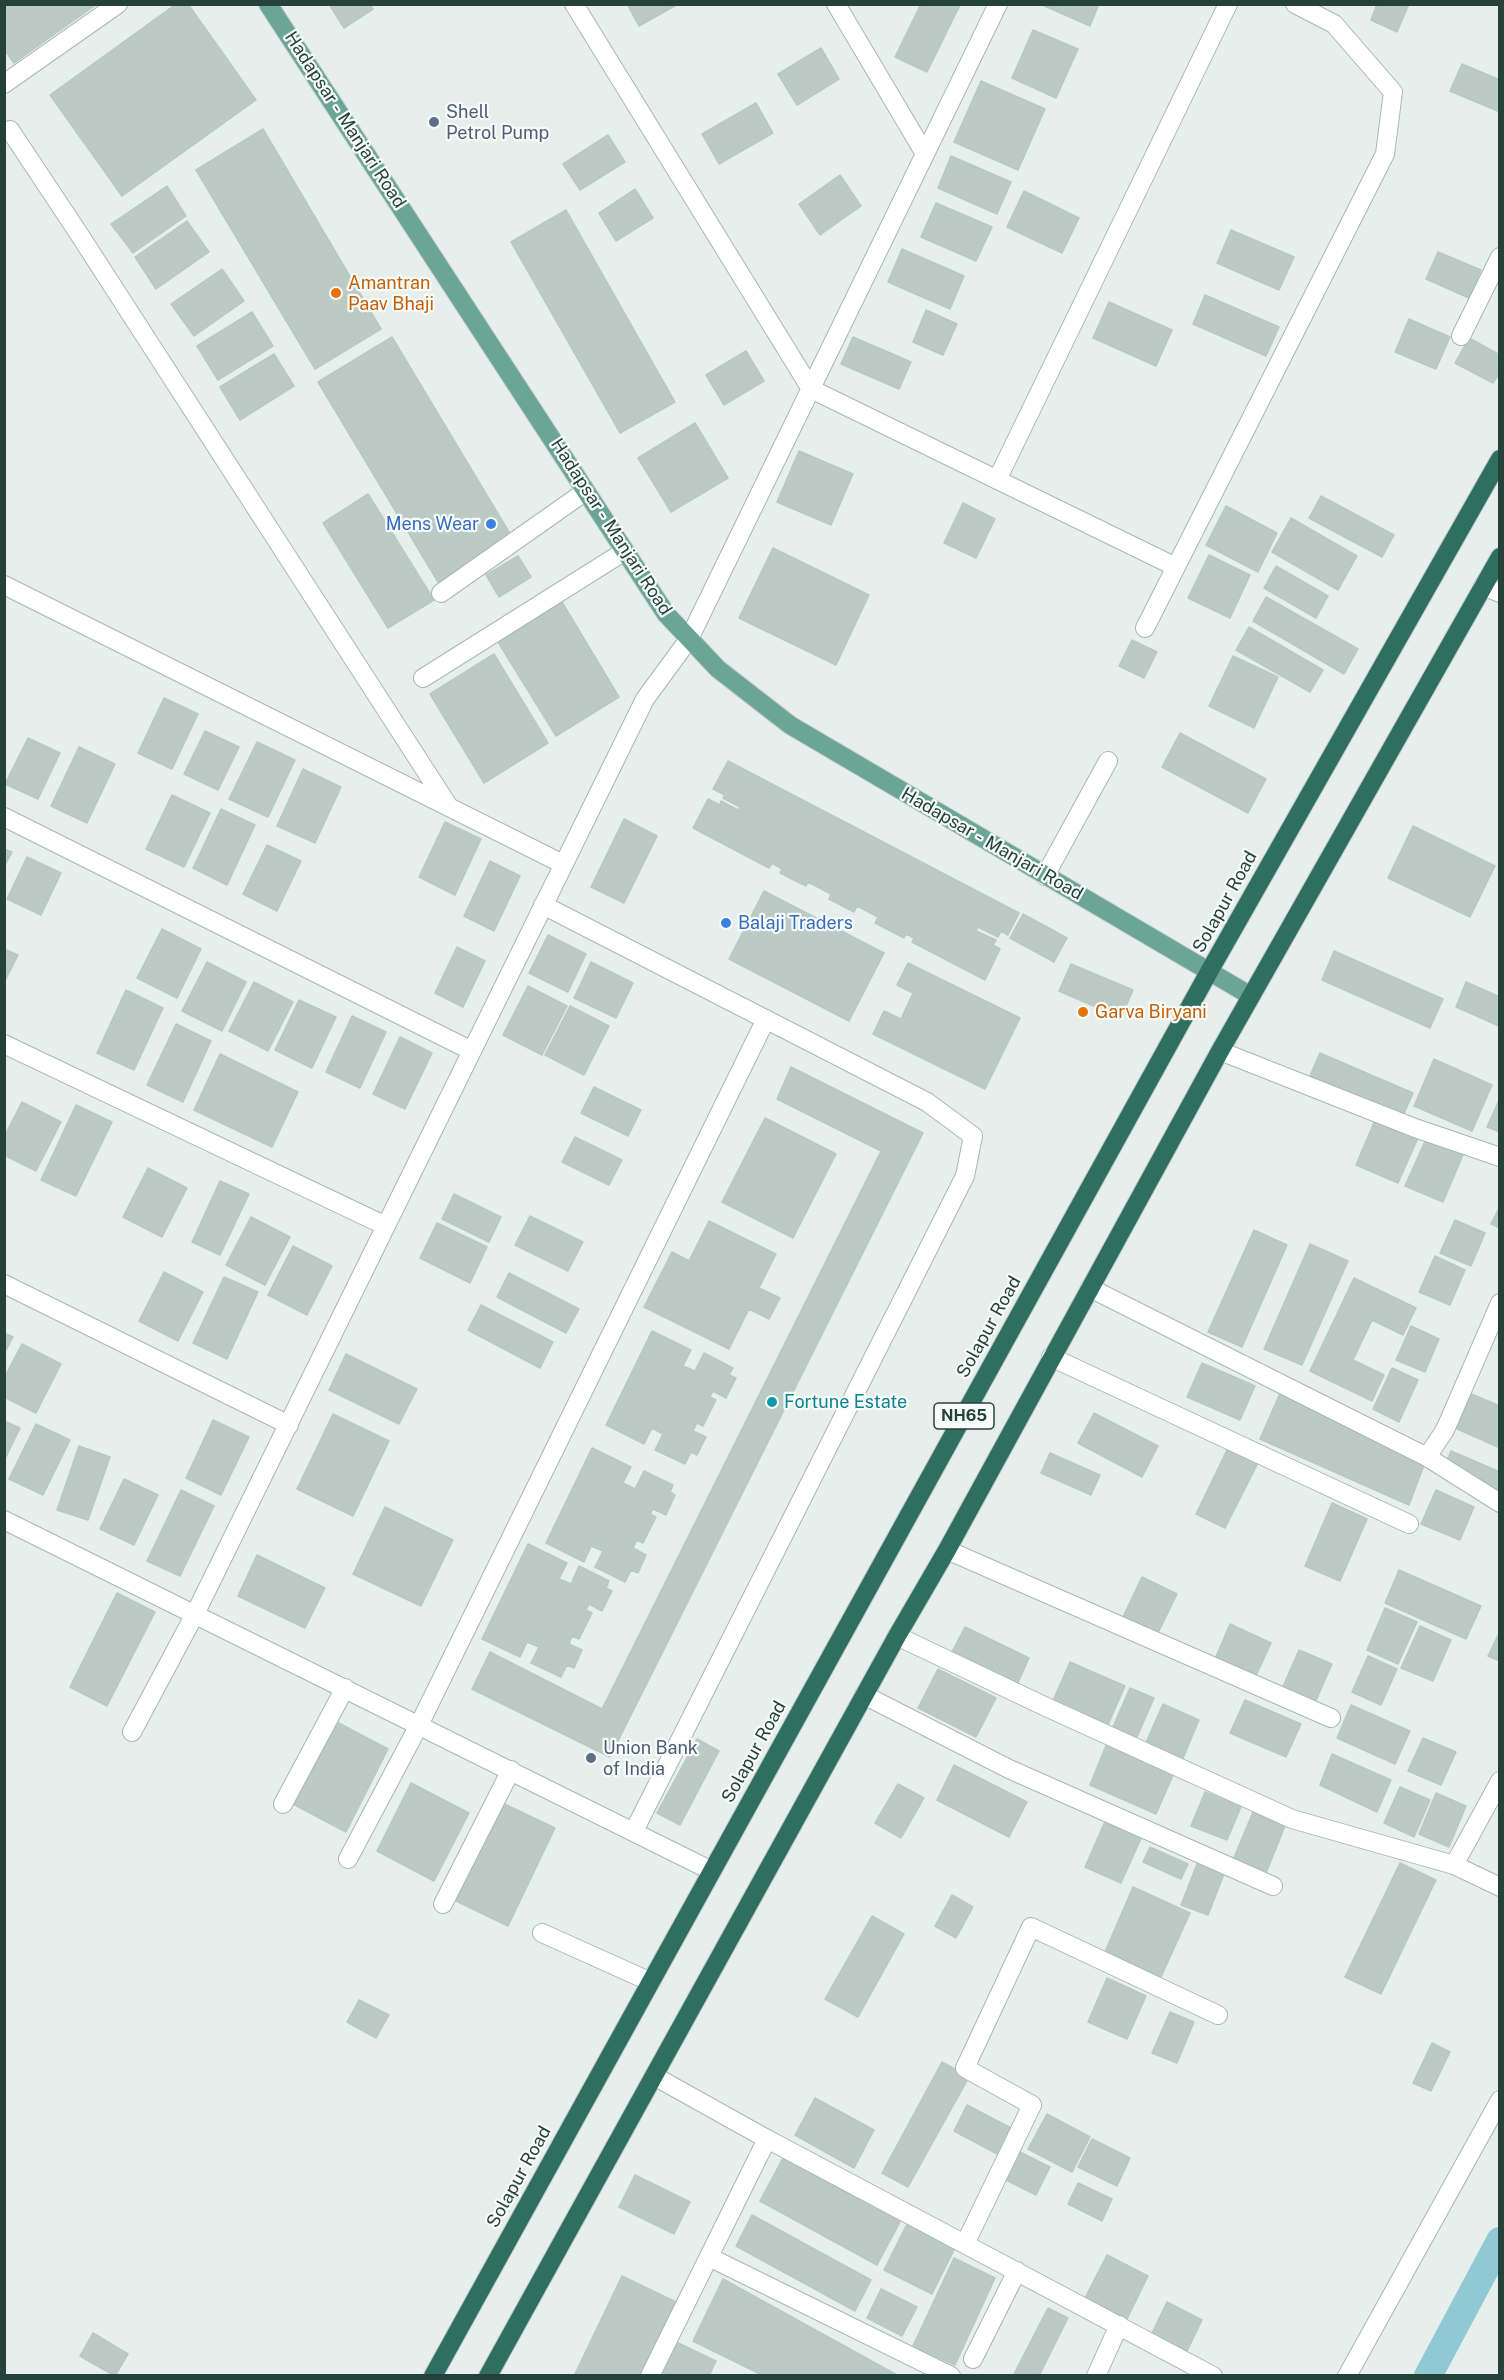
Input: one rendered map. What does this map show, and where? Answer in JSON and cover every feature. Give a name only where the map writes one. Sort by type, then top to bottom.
[{"type":"highway","name":"Solapur Road","points":[[433,2376],[1210,970],[1500,459]]},
{"type":"highway","name":"NH65","points":[[488,2376],[864,1695],[948,1550],[1220,1051],[1491,589],[1500,557]]},
{"type":"main road","name":"Hadapsar - Manjari Road","points":[[268,4],[666,614],[718,669],[790,725],[1251,996]]},
{"type":"street","points":[[4,84],[118,4]]},
{"type":"street","points":[[574,4],[811,389],[1176,567]]},
{"type":"street","points":[[836,4],[925,154]]},
{"type":"street","points":[[132,1732],[195,1614],[289,1425],[645,699],[689,639],[998,4]]},
{"type":"street","points":[[997,480],[1228,4]]},
{"type":"street","points":[[1145,628],[1385,154],[1393,92],[1334,24],[1294,4]]},
{"type":"street","points":[[10,130],[449,807]]},
{"type":"street","points":[[1461,336],[1500,257]]},
{"type":"street","points":[[441,593],[586,491]]},
{"type":"street","points":[[423,678],[625,551]]},
{"type":"street","points":[[4,585],[563,864]]},
{"type":"street","points":[[1046,876],[1108,760]]},
{"type":"street","points":[[4,817],[472,1051]]},
{"type":"street","points":[[543,905],[927,1102],[973,1136],[965,1176],[634,1831]]},
{"type":"street","points":[[348,1859],[419,1725],[766,1019]]},
{"type":"street","points":[[4,1044],[386,1226]]},
{"type":"street","points":[[1220,1051],[1415,1128],[1500,1157]]},
{"type":"street","points":[[4,1284],[289,1425]]},
{"type":"street","points":[[1090,1288],[1426,1457],[1500,1503]]},
{"type":"street","points":[[1426,1457],[1445,1430],[1500,1304]]},
{"type":"street","points":[[1052,1357],[1409,1524]]},
{"type":"street","points":[[4,1520],[712,1871]]},
{"type":"street","points":[[948,1550],[1331,1718]]},
{"type":"street","points":[[897,1636],[1292,1819],[1454,1865],[1500,1887]]},
{"type":"street","points":[[283,1804],[345,1688]]},
{"type":"street","points":[[864,1695],[1009,1768],[1273,1886]]},
{"type":"street","points":[[443,1904],[511,1770]]},
{"type":"street","points":[[1454,1865],[1500,1781]]},
{"type":"street","points":[[965,2244],[1032,2105],[965,2068],[1031,1927],[1218,2014]]},
{"type":"street","points":[[542,1933],[651,1982]]},
{"type":"street","points":[[654,2076],[767,2139],[1119,2325],[1204,2373]]},
{"type":"street","points":[[1347,2376],[1500,2100]]},
{"type":"street","points":[[650,2376],[767,2139]]},
{"type":"street","points":[[709,2257],[951,2376]]},
{"type":"street","points":[[973,2359],[1017,2271]]},
{"type":"street","points":[[1096,2376],[1119,2325]]},
{"type":"building","points":[[4,4],[97,4],[14,63],[4,49]]},
{"type":"building","points":[[176,4],[188,4],[256,100],[122,196],[50,95]]},
{"type":"building","points":[[329,4],[370,4],[373,9],[344,28]]},
{"type":"building","points":[[627,4],[678,4],[639,26]]},
{"type":"building","points":[[921,4],[960,5],[927,72],[895,57]]},
{"type":"building","points":[[1040,4],[1099,4],[1090,26]]},
{"type":"building","points":[[1377,4],[1409,4],[1397,32],[1371,20]]},
{"type":"building","points":[[1033,30],[1078,49],[1056,98],[1012,78]]},
{"type":"building","points":[[821,48],[839,79],[797,105],[778,74]]},
{"type":"building","points":[[1462,64],[1500,80],[1500,112],[1450,91]]},
{"type":"building","points":[[981,81],[1045,109],[1018,170],[954,142]]},
{"type":"building","points":[[756,103],[773,133],[719,164],[702,134]]},
{"type":"building","points":[[263,129],[381,329],[315,369],[196,170]]},
{"type":"building","points":[[608,135],[625,162],[580,190],[563,164]]},
{"type":"building","points":[[951,156],[1011,182],[997,214],[938,188]]},
{"type":"building","points":[[840,175],[861,206],[820,235],[799,204]]},
{"type":"building","points":[[167,186],[186,216],[133,253],[111,224]]},
{"type":"building","points":[[635,189],[653,218],[616,241],[599,213]]},
{"type":"building","points":[[1024,191],[1079,218],[1062,253],[1007,227]]},
{"type":"building","points":[[936,203],[992,227],[976,261],[921,237]]},
{"type":"building","points":[[566,210],[675,402],[620,433],[511,242]]},
{"type":"building","points":[[187,221],[209,252],[156,289],[135,257]]},
{"type":"building","points":[[1231,230],[1294,257],[1279,290],[1217,263]]},
{"type":"building","points":[[902,249],[964,276],[950,309],[888,282]]},
{"type":"building","points":[[1438,252],[1481,270],[1469,298],[1426,279]]},
{"type":"building","points":[[222,269],[244,301],[194,336],[171,304]]},
{"type":"building","points":[[1205,295],[1279,327],[1266,356],[1193,324]]},
{"type":"building","points":[[1109,302],[1172,330],[1156,366],[1093,338]]},
{"type":"building","points":[[926,310],[957,324],[943,355],[913,342]]},
{"type":"building","points":[[252,312],[273,346],[218,380],[197,346]]},
{"type":"building","points":[[1409,319],[1450,337],[1436,369],[1395,352]]},
{"type":"building","points":[[392,337],[512,537],[438,582],[318,382]]},
{"type":"building","points":[[853,337],[911,362],[899,389],[841,364]]},
{"type":"building","points":[[1469,338],[1500,355],[1500,372],[1493,383],[1455,363]]},
{"type":"building","points":[[746,351],[764,381],[724,405],[706,375]]},
{"type":"building","points":[[274,354],[294,386],[240,420],[220,387]]},
{"type":"building","points":[[695,423],[728,478],[671,512],[638,458]]},
{"type":"building","points":[[799,451],[853,474],[831,525],[777,502]]},
{"type":"building","points":[[368,494],[434,600],[388,628],[323,523]]},
{"type":"building","points":[[1321,496],[1394,535],[1382,557],[1309,518]]},
{"type":"building","points":[[963,503],[995,519],[976,558],[944,543]]},
{"type":"building","points":[[1226,506],[1277,533],[1258,572],[1206,545]]},
{"type":"building","points":[[1291,518],[1357,556],[1338,590],[1272,552]]},
{"type":"building","points":[[773,548],[869,595],[836,665],[739,618]]},
{"type":"building","points":[[1209,555],[1250,575],[1230,618],[1188,598]]},
{"type":"building","points":[[518,556],[531,577],[499,597],[486,575]]},
{"type":"building","points":[[1276,566],[1328,596],[1316,618],[1264,588]]},
{"type":"building","points":[[1266,597],[1358,649],[1344,674],[1253,621]]},
{"type":"building","points":[[562,602],[619,697],[556,736],[498,642]]},
{"type":"building","points":[[1249,627],[1323,670],[1310,692],[1236,650]]},
{"type":"building","points":[[1132,640],[1157,652],[1144,678],[1119,666]]},
{"type":"building","points":[[494,654],[548,743],[484,783],[430,694]]},
{"type":"building","points":[[1233,656],[1278,677],[1254,728],[1209,706]]},
{"type":"building","points":[[164,698],[198,714],[172,769],[138,753]]},
{"type":"building","points":[[205,731],[239,747],[218,790],[184,774]]},
{"type":"building","points":[[1180,733],[1266,779],[1248,813],[1162,767]]},
{"type":"building","points":[[28,738],[60,753],[38,799],[5,784]]},
{"type":"building","points":[[257,742],[295,760],[268,817],[229,799]]},
{"type":"building","points":[[79,747],[115,764],[87,823],[51,806]]},
{"type":"building","points":[[728,761],[1019,913],[1008,935],[1001,931],[998,937],[978,927],[976,931],[996,940],[993,945],[1000,949],[985,980],[912,942],[914,938],[906,934],[904,938],[875,923],[878,917],[857,906],[854,912],[829,899],[831,894],[808,882],[806,886],[780,873],[782,869],[772,863],[769,868],[693,828],[708,799],[720,805],[721,801],[738,810],[740,807],[723,798],[725,795],[713,789]]},
{"type":"building","points":[[303,769],[341,787],[315,843],[277,826]]},
{"type":"building","points":[[172,795],[210,813],[184,867],[146,849]]},
{"type":"building","points":[[221,809],[255,825],[227,885],[193,868]]},
{"type":"building","points":[[624,819],[657,836],[624,903],[591,887]]},
{"type":"building","points":[[445,822],[481,839],[455,895],[419,877]]},
{"type":"building","points":[[1413,826],[1495,866],[1470,917],[1388,878]]},
{"type":"building","points":[[267,845],[301,861],[277,911],[243,894]]},
{"type":"building","points":[[4,849],[12,852],[4,867]]},
{"type":"building","points":[[27,857],[61,873],[41,915],[7,899]]},
{"type":"building","points":[[490,861],[520,876],[494,931],[464,916]]},
{"type":"building","points":[[764,891],[884,953],[849,1021],[729,959]]},
{"type":"building","points":[[1023,914],[1067,938],[1054,962],[1010,938]]},
{"type":"building","points":[[162,929],[201,949],[177,998],[137,978]]},
{"type":"building","points":[[548,935],[586,954],[568,992],[529,973]]},
{"type":"building","points":[[457,947],[485,961],[463,1007],[435,993]]},
{"type":"building","points":[[4,949],[18,955],[4,983]]},
{"type":"building","points":[[1334,951],[1443,999],[1430,1028],[1322,980]]},
{"type":"building","points":[[207,962],[246,982],[222,1031],[182,1011]]},
{"type":"building","points":[[591,962],[633,983],[616,1018],[574,998]]},
{"type":"building","points":[[908,963],[1020,1018],[985,1089],[873,1034],[884,1011],[901,1019],[913,993],[897,985]]},
{"type":"building","points":[[1071,964],[1133,990],[1121,1018],[1059,991]]},
{"type":"building","points":[[254,982],[293,1002],[268,1051],[229,1031]]},
{"type":"building","points":[[1466,982],[1500,997],[1499,1026],[1456,1007]]},
{"type":"building","points":[[528,986],[567,1006],[542,1055],[503,1035]]},
{"type":"building","points":[[126,990],[163,1008],[134,1070],[97,1053]]},
{"type":"building","points":[[299,1000],[336,1017],[312,1068],[275,1050]]},
{"type":"building","points":[[570,1006],[609,1026],[584,1075],[545,1055]]},
{"type":"building","points":[[352,1016],[386,1032],[360,1088],[326,1072]]},
{"type":"building","points":[[176,1024],[211,1041],[183,1102],[147,1085]]},
{"type":"building","points":[[400,1037],[432,1053],[405,1109],[373,1094]]},
{"type":"building","points":[[1320,1053],[1413,1093],[1402,1118],[1309,1078]]},
{"type":"building","points":[[220,1054],[298,1092],[272,1147],[194,1110]]},
{"type":"building","points":[[1434,1059],[1492,1085],[1472,1131],[1414,1106]]},
{"type":"building","name":"Fortune Estate","points":[[791,1067],[923,1133],[610,1757],[472,1689],[490,1652],[602,1709],[881,1151],[777,1099]]},
{"type":"building","points":[[594,1087],[641,1110],[628,1136],[581,1113]]},
{"type":"building","points":[[1500,1098],[1500,1132],[1487,1127]]},
{"type":"building","points":[[22,1102],[61,1122],[36,1171],[4,1155],[4,1137]]},
{"type":"building","points":[[76,1105],[112,1122],[76,1196],[41,1180]]},
{"type":"building","points":[[765,1118],[836,1154],[793,1238],[722,1202]]},
{"type":"building","points":[[1375,1120],[1418,1138],[1398,1183],[1356,1165]]},
{"type":"building","points":[[575,1137],[622,1160],[609,1185],[562,1162]]},
{"type":"building","points":[[1426,1139],[1463,1155],[1443,1202],[1405,1186]]},
{"type":"building","points":[[148,1168],[187,1188],[162,1237],[123,1217]]},
{"type":"building","points":[[220,1181],[249,1194],[220,1255],[192,1242]]},
{"type":"building","points":[[454,1194],[501,1217],[489,1242],[442,1219]]},
{"type":"building","points":[[1500,1206],[1500,1228],[1491,1224]]},
{"type":"building","points":[[530,1216],[583,1242],[568,1271],[515,1245]]},
{"type":"building","points":[[251,1217],[290,1237],[265,1285],[226,1265]]},
{"type":"building","points":[[1455,1220],[1485,1233],[1471,1266],[1440,1253]]},
{"type":"building","points":[[709,1221],[776,1254],[759,1288],[780,1298],[769,1319],[749,1309],[729,1349],[644,1307],[672,1252],[689,1261]]},
{"type":"building","points":[[437,1223],[487,1247],[470,1283],[420,1258]]},
{"type":"building","points":[[1254,1230],[1287,1245],[1242,1347],[1208,1332]]},
{"type":"building","points":[[1310,1244],[1348,1261],[1302,1365],[1264,1349]]},
{"type":"building","points":[[293,1246],[332,1266],[307,1315],[268,1295]]},
{"type":"building","points":[[1435,1256],[1465,1270],[1450,1305],[1419,1292]]},
{"type":"building","points":[[164,1272],[203,1292],[178,1341],[139,1321]]},
{"type":"building","points":[[509,1273],[579,1309],[566,1333],[497,1297]]},
{"type":"building","points":[[224,1277],[258,1292],[227,1359],[193,1343]]},
{"type":"building","points":[[1354,1278],[1416,1308],[1403,1335],[1372,1320],[1353,1360],[1384,1375],[1372,1401],[1310,1371]]},
{"type":"building","points":[[481,1305],[553,1342],[540,1368],[468,1330]]},
{"type":"building","points":[[1411,1326],[1439,1339],[1425,1372],[1396,1360]]},
{"type":"building","points":[[652,1331],[691,1350],[683,1366],[695,1371],[704,1353],[733,1368],[729,1375],[736,1378],[726,1398],[713,1391],[710,1397],[716,1400],[703,1426],[697,1423],[693,1431],[706,1437],[697,1455],[691,1452],[685,1464],[655,1450],[663,1434],[652,1428],[644,1444],[606,1425]]},
{"type":"building","points":[[4,1333],[13,1337],[4,1354]]},
{"type":"building","points":[[22,1344],[61,1364],[36,1413],[4,1397],[4,1378]]},
{"type":"building","points":[[346,1354],[417,1389],[399,1424],[329,1390]]},
{"type":"building","points":[[1202,1363],[1255,1386],[1240,1420],[1187,1397]]},
{"type":"building","points":[[1392,1368],[1418,1380],[1399,1422],[1373,1409]]},
{"type":"building","points":[[1281,1391],[1427,1457],[1409,1505],[1260,1439]]},
{"type":"building","points":[[1469,1393],[1500,1406],[1500,1448],[1453,1427]]},
{"type":"building","points":[[1094,1413],[1158,1446],[1142,1477],[1078,1443]]},
{"type":"building","points":[[333,1414],[389,1441],[353,1516],[297,1489]]},
{"type":"building","points":[[213,1420],[249,1437],[221,1495],[186,1478]]},
{"type":"building","points":[[4,1421],[20,1428],[4,1461]]},
{"type":"building","points":[[36,1424],[70,1440],[43,1495],[9,1479]]},
{"type":"building","points":[[79,1446],[110,1457],[88,1520],[57,1510]]},
{"type":"building","points":[[592,1448],[631,1467],[623,1483],[635,1489],[644,1471],[673,1485],[670,1492],[675,1495],[666,1515],[653,1509],[650,1514],[656,1517],[643,1543],[637,1540],[633,1548],[646,1555],[638,1573],[631,1570],[625,1582],[595,1567],[603,1551],[591,1546],[584,1562],[546,1543]]},
{"type":"building","points":[[1228,1448],[1258,1463],[1225,1528],[1196,1514]]},
{"type":"building","points":[[1451,1451],[1500,1472],[1500,1485],[1495,1495],[1442,1472]]},
{"type":"building","points":[[1050,1453],[1100,1475],[1091,1495],[1041,1473]]},
{"type":"building","points":[[124,1479],[158,1495],[134,1545],[100,1529]]},
{"type":"building","points":[[181,1490],[214,1506],[180,1576],[147,1561]]},
{"type":"building","points":[[1436,1490],[1474,1507],[1460,1540],[1421,1524]]},
{"type":"building","points":[[1332,1503],[1367,1519],[1340,1581],[1305,1566]]},
{"type":"building","points":[[385,1507],[453,1540],[421,1606],[353,1574]]},
{"type":"building","points":[[528,1544],[567,1563],[559,1579],[571,1584],[579,1566],[609,1581],[606,1588],[612,1591],[602,1611],[589,1604],[586,1610],[592,1613],[579,1639],[572,1636],[569,1644],[582,1650],[574,1668],[567,1665],[561,1677],[531,1663],[539,1647],[527,1642],[520,1657],[482,1639]]},
{"type":"building","points":[[257,1555],[325,1588],[305,1628],[238,1596]]},
{"type":"building","points":[[1399,1570],[1481,1606],[1466,1639],[1385,1603]]},
{"type":"building","points":[[1142,1577],[1177,1594],[1158,1633],[1123,1617]]},
{"type":"building","points":[[117,1593],[155,1612],[107,1706],[70,1687]]},
{"type":"building","points":[[1385,1608],[1417,1622],[1398,1664],[1367,1650]]},
{"type":"building","points":[[1230,1624],[1271,1643],[1255,1678],[1215,1659]]},
{"type":"building","points":[[1420,1626],[1451,1640],[1433,1681],[1401,1668]]},
{"type":"building","points":[[965,1627],[1029,1658],[1017,1685],[951,1654]]},
{"type":"building","points":[[1500,1631],[1500,1661],[1488,1656]]},
{"type":"building","points":[[1299,1650],[1332,1664],[1314,1705],[1281,1691]]},
{"type":"building","points":[[1368,1656],[1397,1669],[1381,1705],[1352,1692]]},
{"type":"building","points":[[1070,1662],[1125,1686],[1107,1727],[1052,1703]]},
{"type":"building","points":[[938,1669],[996,1698],[976,1737],[918,1708]]},
{"type":"building","points":[[1130,1688],[1154,1698],[1136,1739],[1112,1729]]},
{"type":"building","points":[[1245,1700],[1301,1724],[1286,1757],[1230,1733]]},
{"type":"building","points":[[1163,1704],[1199,1720],[1181,1763],[1144,1747]]},
{"type":"building","points":[[1351,1705],[1410,1731],[1395,1764],[1337,1738]]},
{"type":"building","points":[[333,1720],[388,1749],[346,1832],[291,1803]]},
{"type":"building","points":[[1423,1738],[1456,1752],[1441,1785],[1408,1771]]},
{"type":"building","points":[[697,1739],[719,1751],[680,1825],[657,1813]]},
{"type":"building","points":[[1107,1743],[1174,1773],[1156,1814],[1090,1785]]},
{"type":"building","points":[[1332,1754],[1391,1780],[1377,1812],[1320,1785]]},
{"type":"building","points":[[954,1765],[1027,1802],[1009,1837],[937,1800]]},
{"type":"building","points":[[411,1783],[469,1813],[434,1881],[377,1851]]},
{"type":"building","points":[[898,1784],[924,1798],[901,1838],[875,1823]]},
{"type":"building","points":[[1400,1787],[1430,1800],[1414,1837],[1384,1823]]},
{"type":"building","points":[[1205,1792],[1241,1807],[1227,1840],[1191,1826]]},
{"type":"building","points":[[1436,1793],[1466,1806],[1449,1847],[1419,1834]]},
{"type":"building","points":[[500,1802],[555,1828],[508,1926],[454,1900]]},
{"type":"building","points":[[1253,1812],[1285,1826],[1266,1873],[1233,1860]]},
{"type":"building","points":[[1107,1817],[1143,1834],[1121,1883],[1085,1867]]},
{"type":"building","points":[[1150,1847],[1188,1864],[1181,1879],[1143,1862]]},
{"type":"building","points":[[1199,1859],[1226,1869],[1208,1915],[1181,1905]]},
{"type":"building","points":[[1400,1863],[1436,1880],[1381,1994],[1345,1977]]},
{"type":"building","points":[[1133,1887],[1190,1913],[1161,1977],[1105,1952]]},
{"type":"building","points":[[952,1895],[973,1907],[956,1938],[935,1926]]},
{"type":"building","points":[[872,1916],[904,1934],[858,2017],[825,1999]]},
{"type":"building","points":[[1107,1978],[1146,1996],[1127,2039],[1088,2022]]},
{"type":"building","points":[[359,2000],[389,2015],[376,2038],[347,2022]]},
{"type":"building","points":[[1170,2012],[1194,2022],[1177,2063],[1152,2053]]},
{"type":"building","points":[[1432,2043],[1450,2052],[1431,2091],[1413,2083]]},
{"type":"building","points":[[942,2062],[969,2077],[908,2187],[882,2173]]},
{"type":"building","points":[[815,2098],[874,2130],[854,2168],[795,2135]]},
{"type":"building","points":[[967,2105],[1013,2129],[999,2155],[954,2131]]},
{"type":"building","points":[[1047,2114],[1090,2137],[1072,2172],[1028,2149]]},
{"type":"building","points":[[1092,2139],[1130,2158],[1117,2186],[1078,2167]]},
{"type":"building","points":[[1016,2150],[1050,2167],[1036,2195],[1002,2178]]},
{"type":"building","points":[[783,2158],[900,2222],[877,2265],[760,2201]]},
{"type":"building","points":[[635,2175],[690,2202],[674,2234],[619,2207]]},
{"type":"building","points":[[1078,2183],[1112,2199],[1102,2221],[1068,2204]]},
{"type":"building","points":[[752,2215],[871,2280],[855,2311],[736,2246]]},
{"type":"building","points":[[909,2220],[957,2244],[932,2294],[884,2270]]},
{"type":"building","points":[[1107,2255],[1148,2276],[1127,2319],[1085,2298]]},
{"type":"building","points":[[954,2258],[995,2278],[955,2365],[913,2346]]},
{"type":"building","points":[[622,2276],[678,2303],[644,2376],[574,2376]]},
{"type":"building","points":[[723,2279],[899,2376],[764,2376],[693,2341]]},
{"type":"building","points":[[881,2289],[917,2307],[902,2336],[867,2318]]},
{"type":"building","points":[[1167,2302],[1202,2320],[1187,2351],[1152,2333]]},
{"type":"building","points":[[1048,2308],[1068,2318],[1039,2376],[1013,2376]]},
{"type":"building","points":[[93,2333],[128,2354],[115,2376],[80,2356]]},
{"type":"building","points":[[676,2342],[716,2361],[709,2376],[660,2376]]},
{"type":"waterway","points":[[1428,2376],[1500,2241]]},
{"type":"place","name":"Shell Petrol Pump","points":[[434,122]]},
{"type":"place","name":"Amantran Paav Bhaji","points":[[336,293]]},
{"type":"place","name":"Mens Wear","points":[[491,524]]},
{"type":"place","name":"Balaji Traders","points":[[726,923]]},
{"type":"place","name":"Garva Biryani","points":[[1083,1012]]},
{"type":"place","name":"Fortune Estate","points":[[772,1402]]},
{"type":"place","name":"Union Bank of India","points":[[591,1758]]}]
